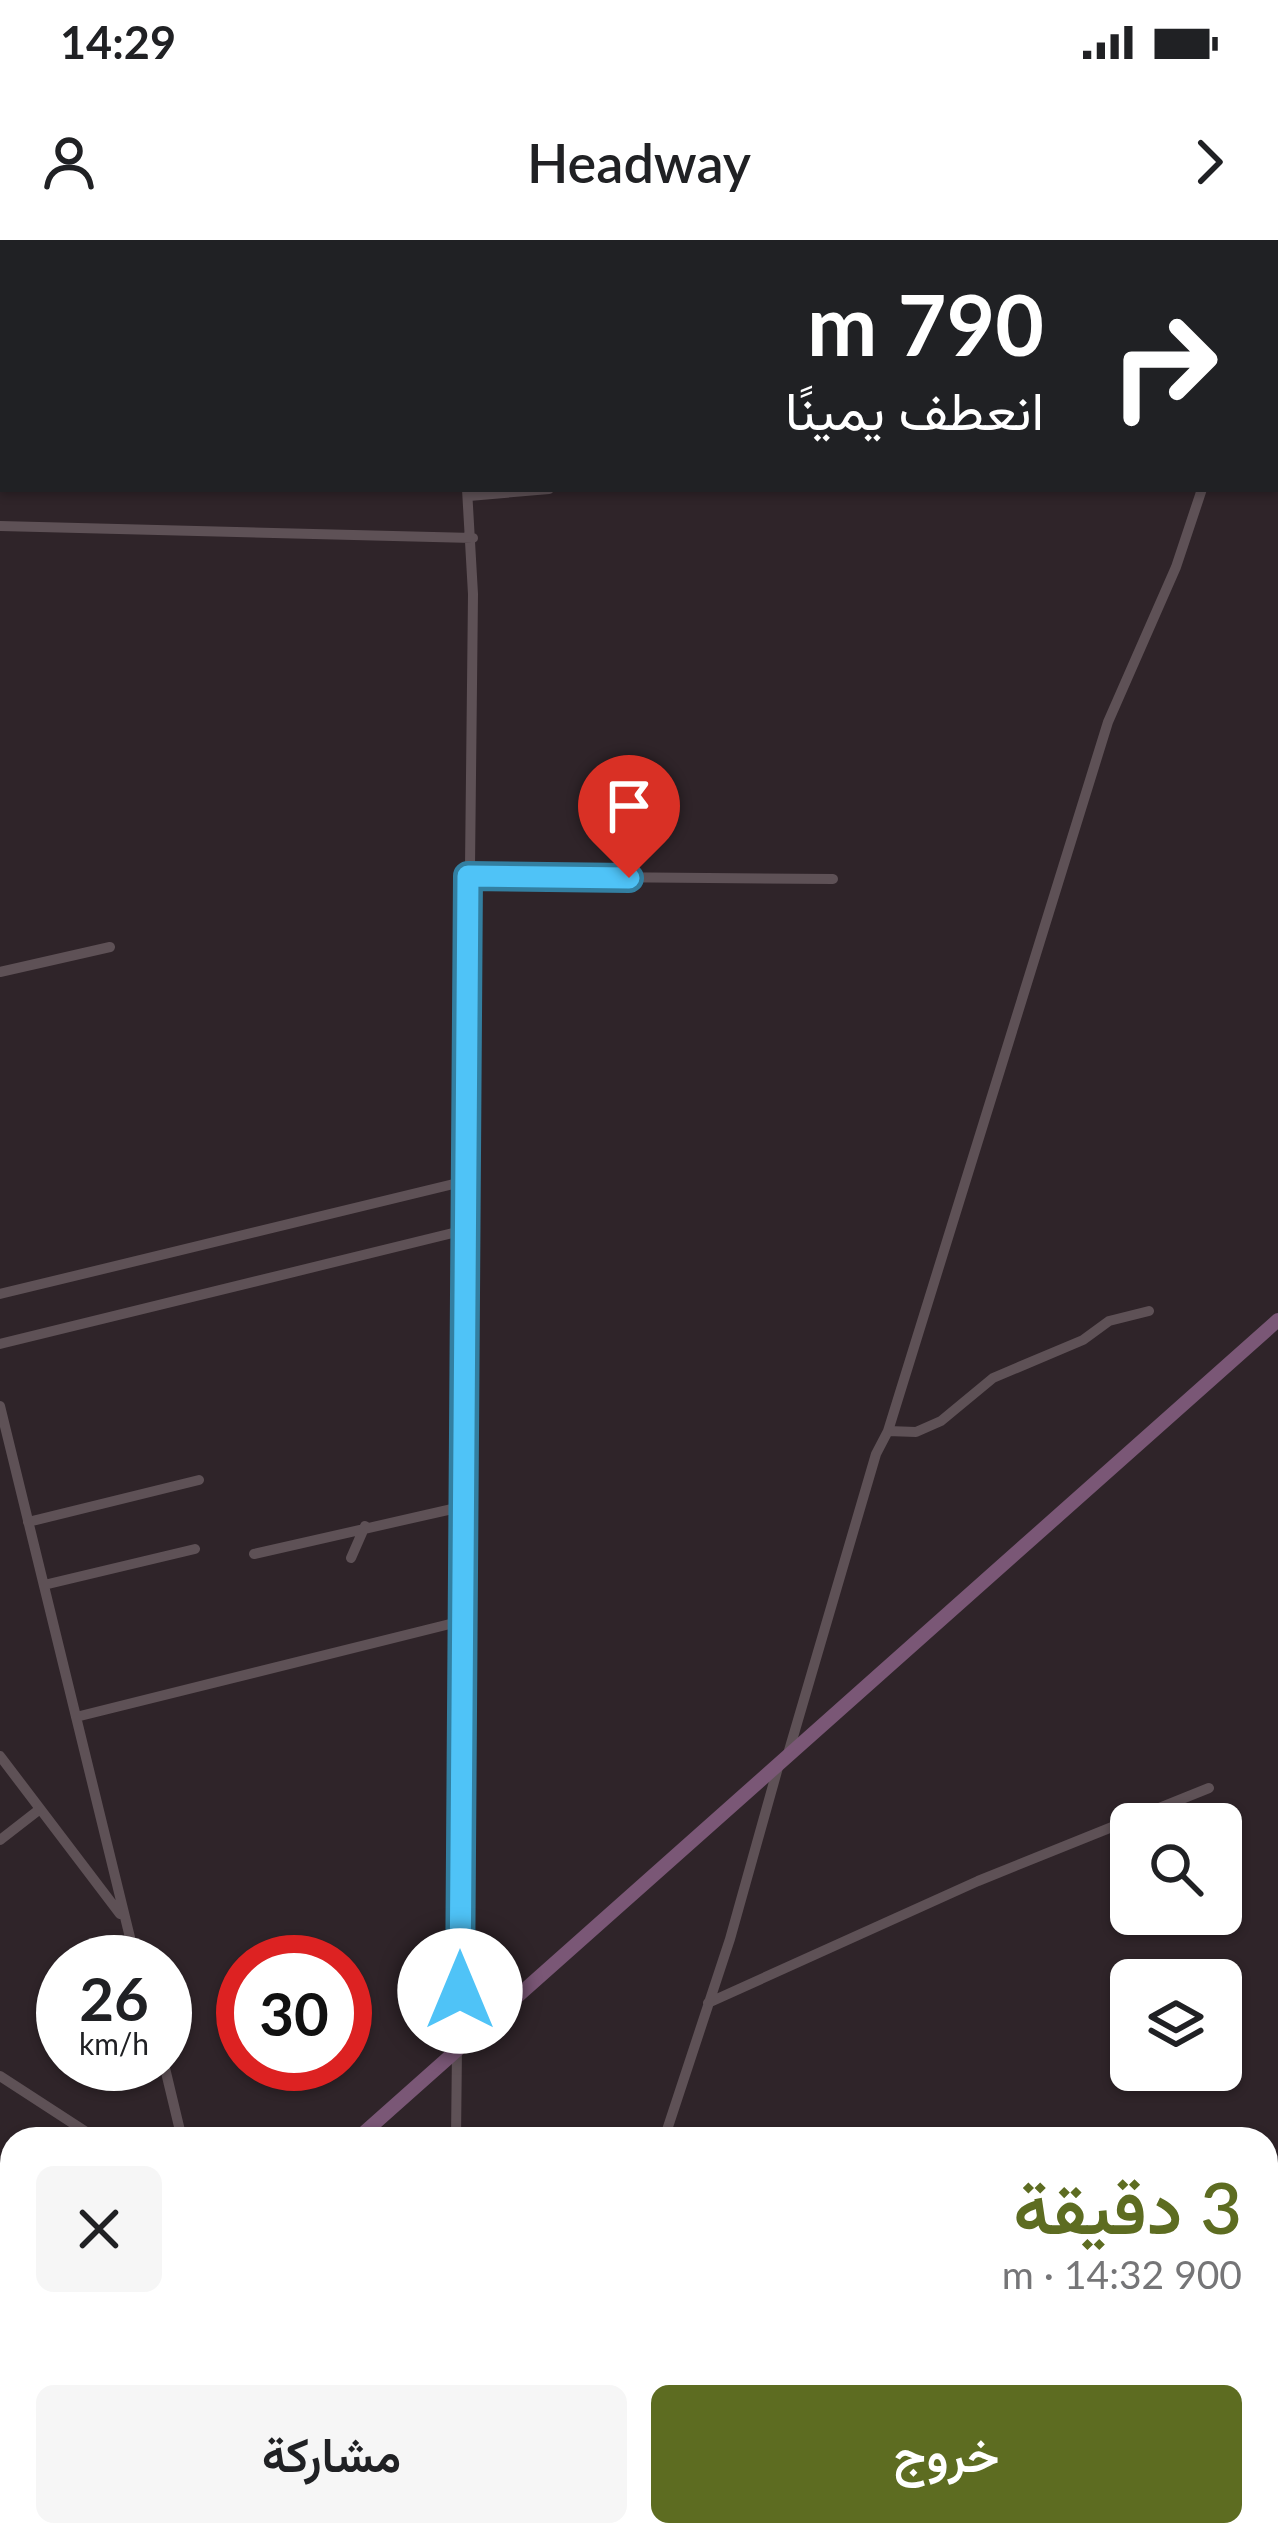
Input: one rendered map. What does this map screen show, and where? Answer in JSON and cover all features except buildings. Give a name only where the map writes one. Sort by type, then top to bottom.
[{"type":"main road","points":[[370,2127],[1278,1320]]},
{"type":"street","points":[[668,2127],[1108,722],[1177,567],[1201,492]]},
{"type":"street","points":[[456,2127],[473,538],[468,493]]},
{"type":"street","points":[[0,526],[473,538]]},
{"type":"street","points":[[468,876],[833,879]]},
{"type":"street","points":[[0,973],[110,947]]},
{"type":"street","points":[[0,1294],[466,1181]]},
{"type":"street","points":[[0,1344],[465,1230]]},
{"type":"street","points":[[888,1431],[916,1432],[941,1421],[993,1378],[1083,1340],[1108,1321],[1149,1311]]},
{"type":"street","points":[[0,1406],[129,1935]]},
{"type":"street","points":[[28,1522],[199,1480]]},
{"type":"street","points":[[254,1554],[460,1508]]},
{"type":"street","points":[[351,1558],[365,1526]]},
{"type":"street","points":[[44,1585],[195,1549]]},
{"type":"street","points":[[76,1717],[462,1622]]},
{"type":"street","points":[[0,1756],[104,1886],[125,1922]]},
{"type":"street","points":[[708,2003],[978,1881],[1210,1788]]},
{"type":"street","points":[[0,1840],[40,1809]]},
{"type":"street","points":[[0,2076],[79,2127]]},
{"type":"street","points":[[170,2091],[179,2127]]},
{"type":"route","points":[[460,1991],[468,876],[629,878]]}]
